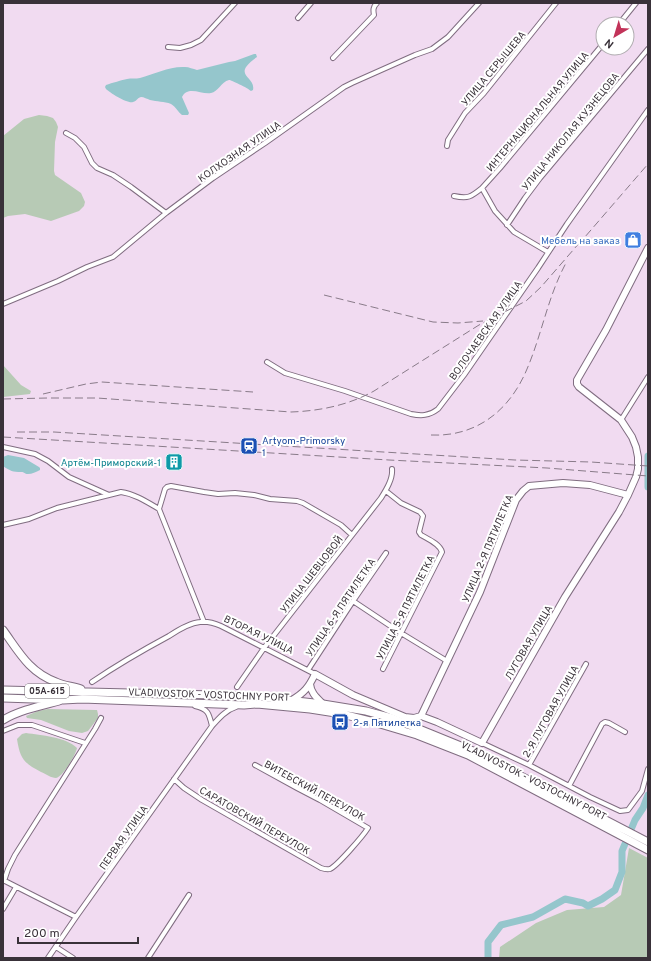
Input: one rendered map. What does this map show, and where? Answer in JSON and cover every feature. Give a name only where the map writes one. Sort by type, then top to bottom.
[{"type":"main road","points":[[628,495],[638,469],[638,457],[632,437],[621,420],[576,384],[606,330],[648,248]]},
{"type":"main road","name":"УЛИЦА 2-Я ПЯТИЛЕТКА","points":[[421,716],[480,592],[516,500],[523,491],[529,486],[563,483],[590,485],[628,495]]},
{"type":"main road","name":"ЛУГОВАЯ УЛИЦА","points":[[482,743],[565,597],[628,495]]},
{"type":"main road","points":[[3,630],[20,655],[43,677],[64,685],[90,692]]},
{"type":"main road","points":[[292,700],[302,693],[310,684],[315,674]]},
{"type":"main road","name":"ВТОРАЯ УЛИЦА","points":[[315,674],[353,694],[405,717],[414,718],[421,716]]},
{"type":"main road","points":[[310,684],[313,693],[322,704]]},
{"type":"main road","name":"VLADIVOSTOK - VOSTOCHNY PORT","points":[[3,690],[215,695],[292,700],[366,711],[392,718],[473,751],[648,842]]},
{"type":"main road","name":"VLADIVOSTOK - VOSTOCHNY PORT","points":[[3,698],[257,704],[310,709],[342,714],[411,732],[468,756],[648,850]]},
{"type":"main road","points":[[3,720],[11,715],[63,700]]},
{"type":"main road","points":[[421,716],[482,743]]},
{"type":"street","points":[[168,48],[180,48],[201,40],[235,3]]},
{"type":"street","points":[[298,18],[311,3]]},
{"type":"street","points":[[333,58],[374,15],[373,8],[377,3]]},
{"type":"street","name":"КОЛХОЗНАЯ УЛИЦА","points":[[3,304],[113,257],[166,213],[213,178],[344,87],[439,44],[448,37],[479,3]]},
{"type":"street","name":"УЛИЦА СЕРЫШЕВА","points":[[447,146],[448,140],[465,113],[484,93],[556,3]]},
{"type":"street","points":[[625,16],[636,3]]},
{"type":"street","name":"УЛИЦА НИКОЛАЯ КУЗНЕЦОВА","points":[[507,225],[540,178],[648,49]]},
{"type":"street","name":"ИНТЕРНАЦИОНАЛЬНАЯ УЛИЦА","points":[[454,196],[467,198],[471,197],[482,188],[595,54]]},
{"type":"street","name":"ВОЛОЧАЕВСКАЯ УЛИЦА","points":[[267,362],[285,373],[345,391],[411,414],[419,416],[426,415],[438,409],[648,110]]},
{"type":"street","points":[[66,133],[75,138],[84,147],[94,166],[113,175],[166,213]]},
{"type":"street","points":[[482,188],[495,211],[514,232],[548,252]]},
{"type":"street","points":[[621,420],[648,377]]},
{"type":"street","points":[[3,447],[35,454],[48,461],[69,477],[109,495]]},
{"type":"street","name":"УЛИЦА ШЕВЦОВОЙ","points":[[237,688],[264,648],[386,491],[392,474],[392,469]]},
{"type":"street","points":[[159,509],[165,489],[171,486],[218,494],[235,493],[254,495],[270,499],[297,501],[303,503],[341,525],[352,534]]},
{"type":"street","name":"УЛИЦА 5-Я ПЯТИЛЕТКА","points":[[383,668],[442,552],[441,548],[419,532],[423,516],[422,514],[401,503],[386,491]]},
{"type":"street","points":[[3,525],[29,519],[57,508],[121,492],[129,493],[159,509],[204,622],[193,624],[177,631],[146,648],[92,682]]},
{"type":"street","name":"УЛИЦА 6-Я ПЯТИЛЕТКА","points":[[308,670],[386,553]]},
{"type":"street","points":[[353,601],[447,661]]},
{"type":"street","name":"ВТОРАЯ УЛИЦА","points":[[204,622],[211,622],[221,626],[315,674]]},
{"type":"street","name":"2-Я ЛУГОВАЯ УЛИЦА","points":[[529,765],[586,664]]},
{"type":"street","points":[[176,702],[205,709],[210,714],[212,726]]},
{"type":"street","name":"ПЕРВАЯ УЛИЦА","points":[[48,958],[212,726],[225,712],[231,708],[244,704]]},
{"type":"street","points":[[76,917],[4,880],[15,855],[101,718]]},
{"type":"street","points":[[568,786],[602,724],[605,722],[609,723],[625,732]]},
{"type":"street","points":[[3,731],[18,724],[32,725],[85,744]]},
{"type":"street","points":[[482,743],[620,811],[628,810],[642,791],[648,769]]},
{"type":"street","name":"ВИТЕБСКИЙ ПЕРЕУЛОК","points":[[255,765],[368,828],[331,869]]},
{"type":"street","name":"САРАТОВСКИЙ ПЕРЕУЛОК","points":[[174,779],[202,800],[323,869],[331,869]]},
{"type":"street","points":[[3,909],[16,887]]},
{"type":"street","points":[[148,958],[189,895]]},
{"type":"street","points":[[56,947],[73,958]]},
{"type":"shaded area","points":[[256,54],[257,57],[245,68],[246,75],[253,85],[253,90],[251,91],[240,84],[229,80],[216,91],[211,93],[191,91],[185,93],[182,97],[189,113],[188,115],[182,115],[171,104],[166,102],[150,100],[143,97],[140,97],[133,102],[127,101],[111,93],[105,87],[106,85],[129,79],[140,78],[168,69],[185,67],[197,70],[235,61]]},
{"type":"shaded area","points":[[39,115],[53,118],[58,127],[55,142],[55,175],[81,193],[85,202],[84,206],[79,211],[51,221],[25,214],[3,218],[3,136],[24,119]]},
{"type":"shaded area","points":[[3,365],[21,385],[31,391],[30,394],[3,397]]},
{"type":"shaded area","points":[[8,455],[24,458],[39,467],[40,470],[26,474],[10,470],[3,466],[3,457]]},
{"type":"shaded area","points":[[48,709],[97,710],[98,718],[88,731],[82,733],[69,731],[41,720],[27,718],[26,716]]},
{"type":"shaded area","points":[[26,733],[60,739],[77,748],[69,765],[59,777],[56,778],[48,776],[30,766],[21,756],[17,739],[22,734]]},
{"type":"shaded area","points":[[629,848],[648,858],[648,958],[499,958],[500,947],[536,923],[567,910],[604,907],[621,895]]},
{"type":"waterway","points":[[648,456],[648,487]]},
{"type":"waterway","points":[[488,958],[488,942],[501,925],[533,917],[565,899],[583,903],[588,906],[615,890],[622,872],[622,851],[635,820],[643,808],[648,795]]},
{"type":"railway","points":[[578,245],[648,164]]},
{"type":"railway","points":[[3,399],[97,398],[291,412],[323,409],[344,404],[374,391],[479,325],[526,301],[541,287],[581,241]]},
{"type":"railway","points":[[431,435],[448,434],[477,426],[490,418],[511,397],[520,384],[527,369],[554,289],[566,263]]},
{"type":"railway","points":[[324,295],[433,322],[458,323],[483,321]]},
{"type":"railway","points":[[43,394],[86,384],[102,382],[253,392]]},
{"type":"railway","points":[[17,432],[54,432],[515,460],[591,462],[648,466]]},
{"type":"railway","points":[[3,437],[547,468],[648,476]]},
{"type":"place","name":"Мебель на заказ","points":[[633,240]]},
{"type":"place","name":"Artyom-Primorsky 1","points":[[249,446]]},
{"type":"place","name":"Артём-Приморский-1","points":[[174,462]]},
{"type":"place","name":"2-я Пятилетка","points":[[340,722]]}]
